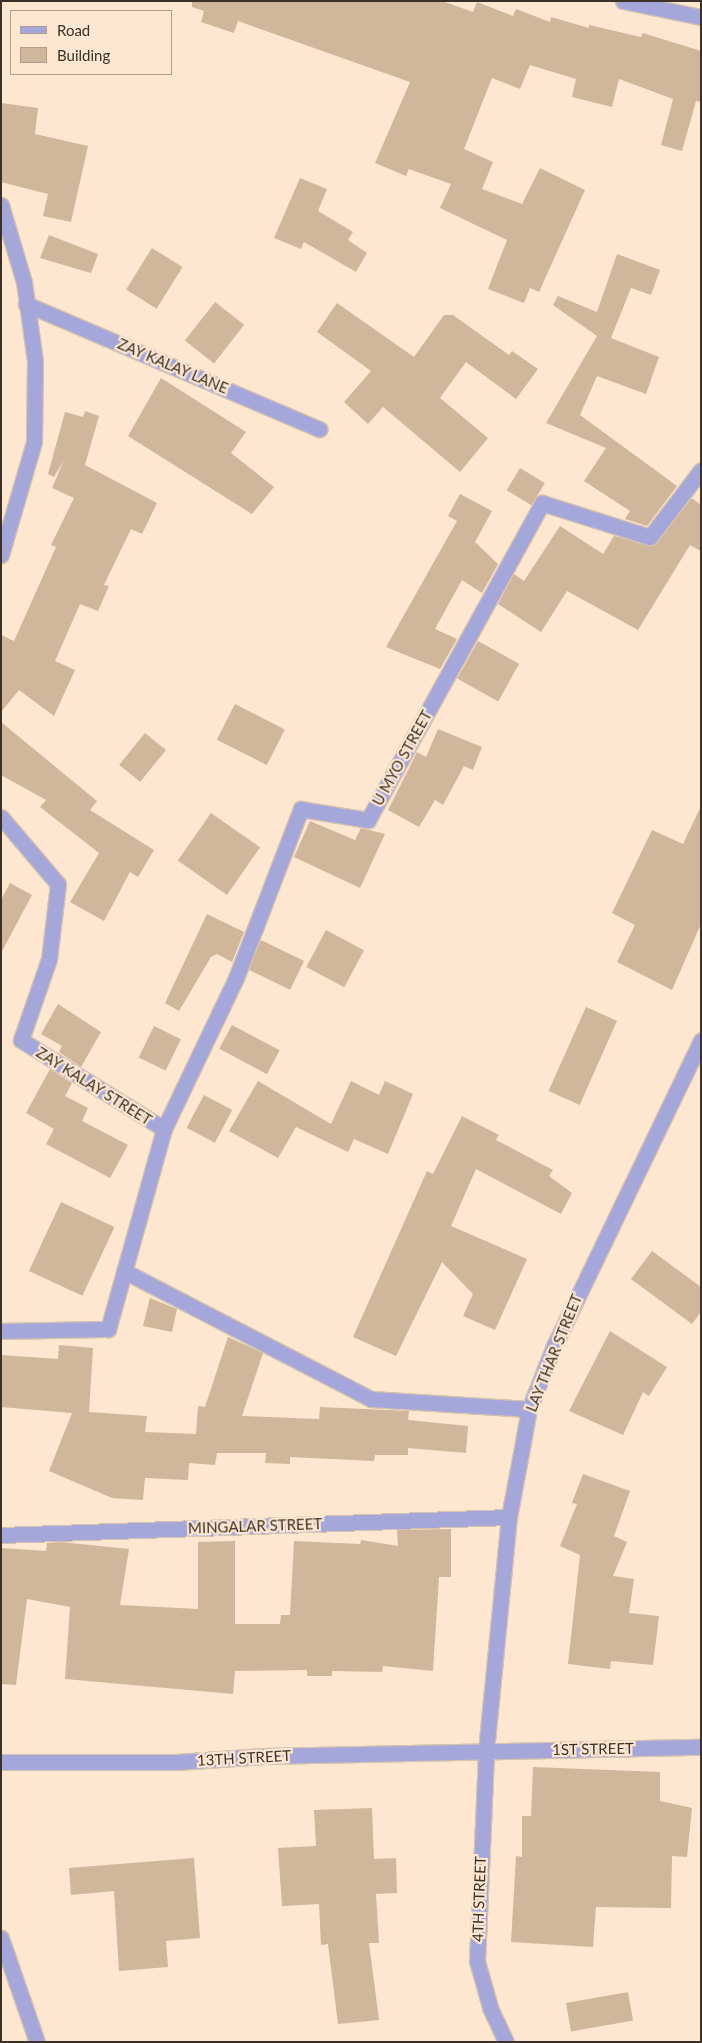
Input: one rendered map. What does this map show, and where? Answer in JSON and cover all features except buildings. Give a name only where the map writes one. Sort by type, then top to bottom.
[{"type":"street","points":[[623,1],[701,17]]},
{"type":"street","points":[[1,205],[26,304],[35,361],[34,442],[1,556]]},
{"type":"street","name":"ZAY KALAY LANE","points":[[26,304],[319,429]]},
{"type":"street","name":"U MYO STREET","points":[[164,1129],[236,978],[301,809],[368,820],[542,504],[650,537],[701,470]]},
{"type":"street","name":"ZAY KALAY STREET","points":[[1,817],[58,884],[49,959],[21,1040],[164,1129],[108,1329],[1,1332]]},
{"type":"street","name":"LAY THAR STREET","points":[[486,1751],[509,1517],[529,1409],[591,1264],[701,1040]]},
{"type":"street","points":[[124,1270],[371,1399],[529,1409]]},
{"type":"street","name":"MINGALAR STREET","points":[[1,1535],[509,1517]]},
{"type":"street","name":"1ST STREET","points":[[486,1751],[701,1747]]},
{"type":"street","name":"13TH STREET","points":[[1,1762],[177,1762],[486,1751]]},
{"type":"street","name":"4TH STREET","points":[[486,1751],[477,1961],[490,2007],[506,2042]]},
{"type":"street","points":[[1,1938],[37,2042]]}]
